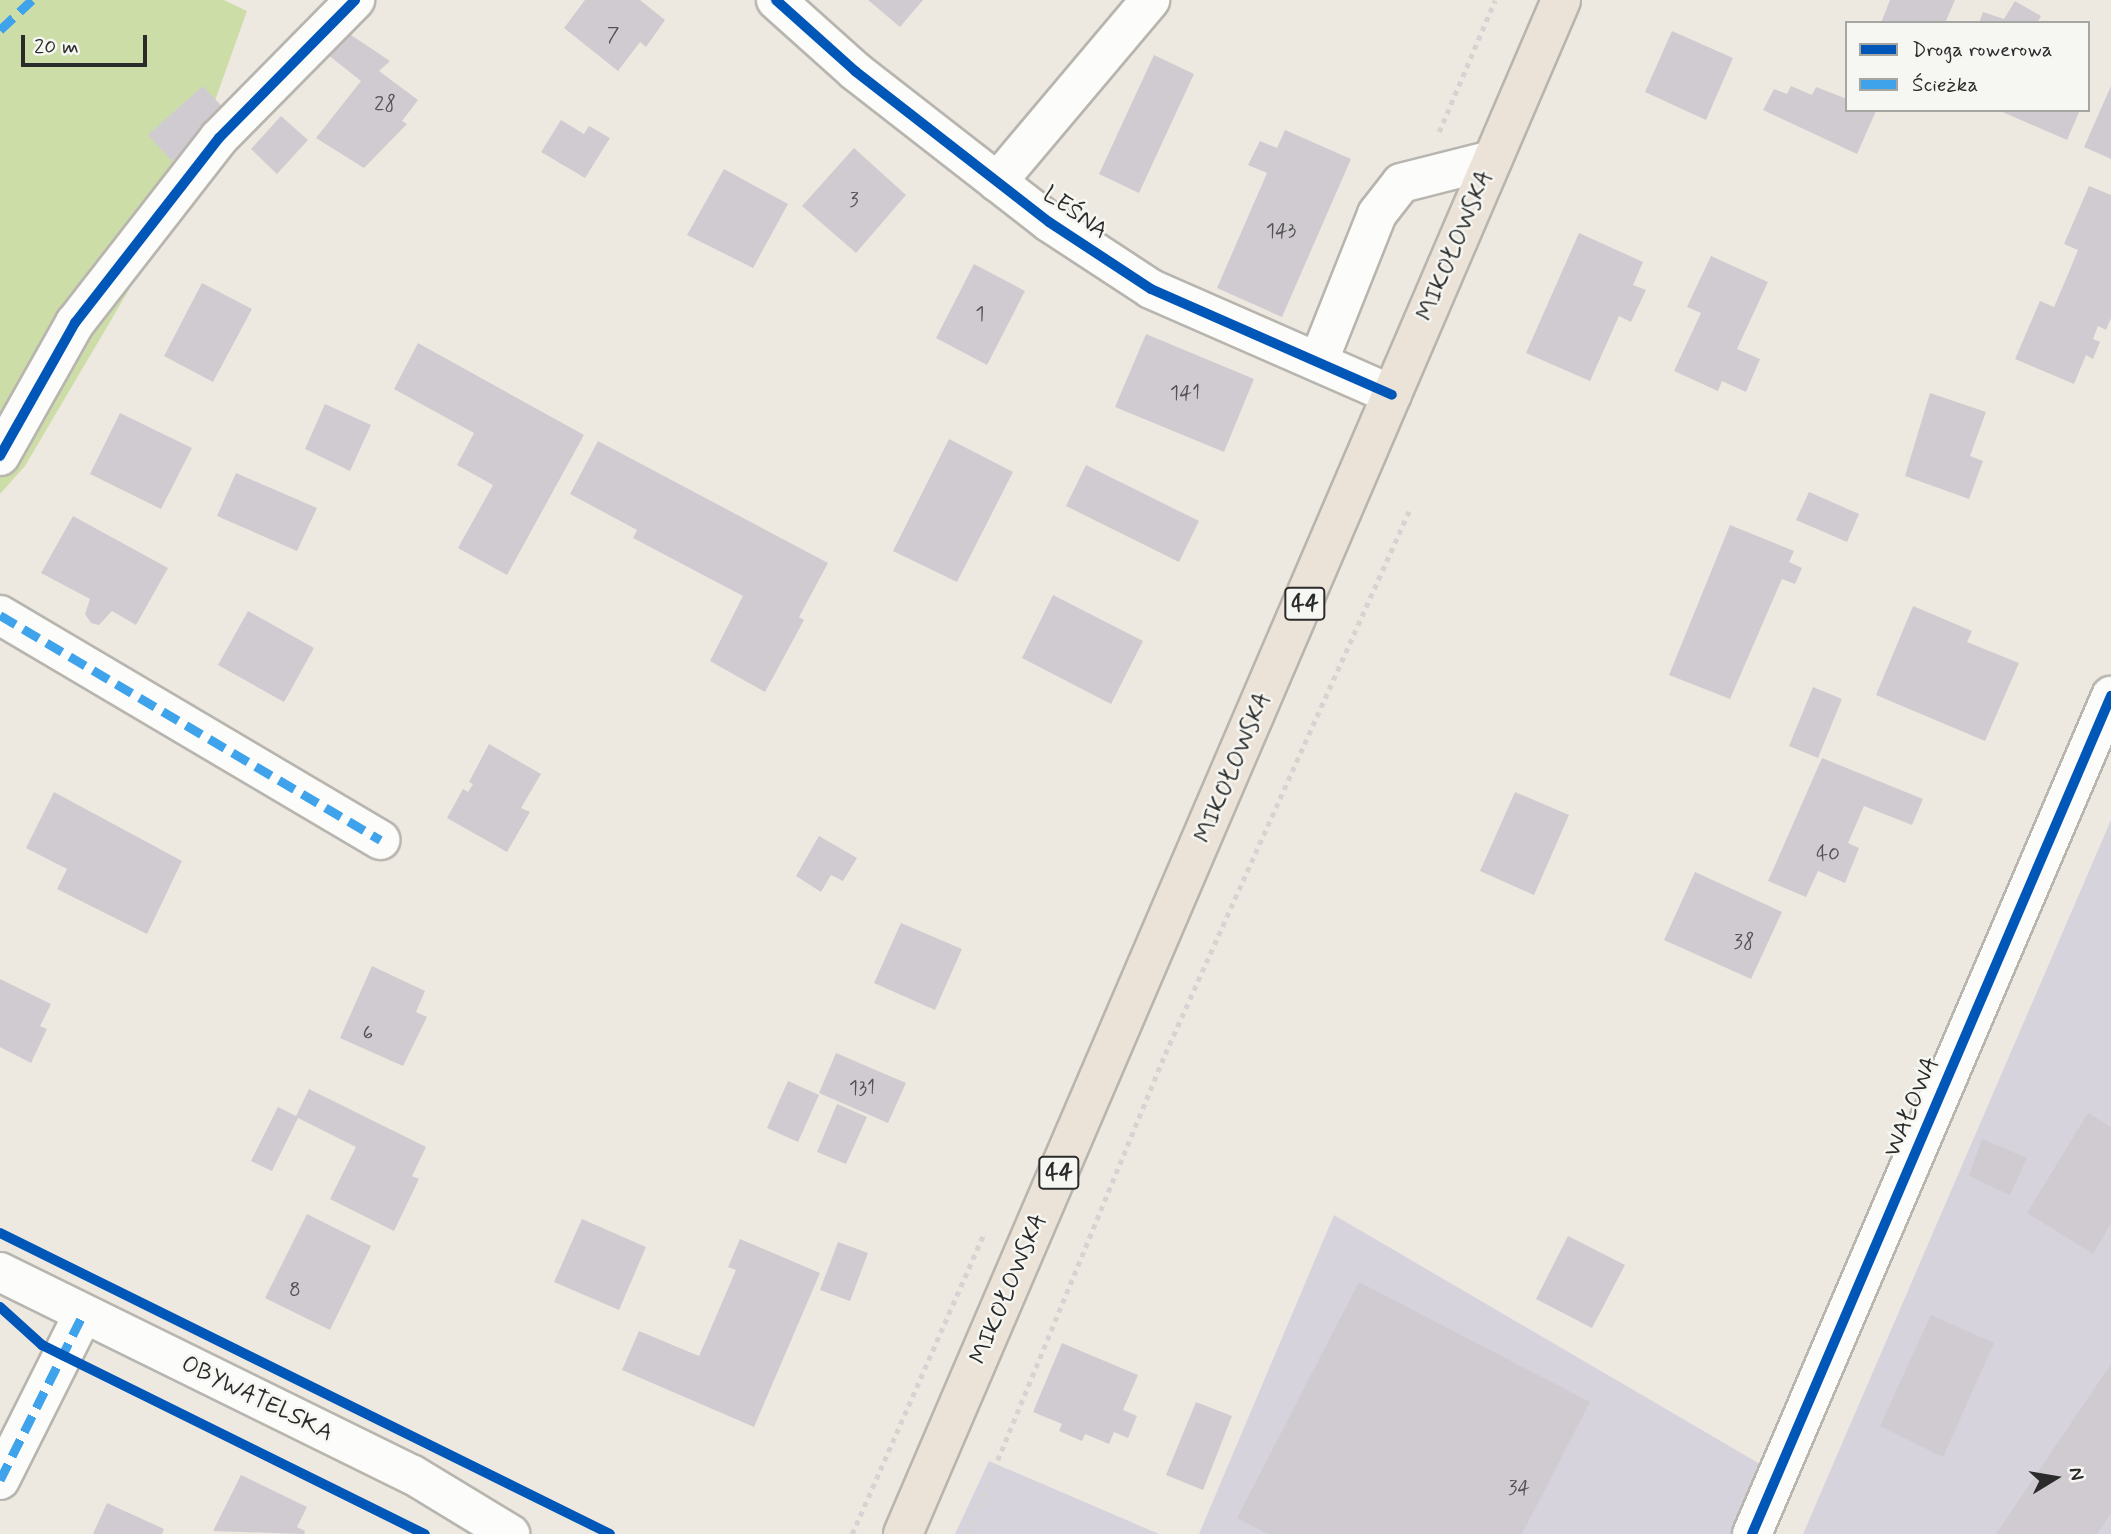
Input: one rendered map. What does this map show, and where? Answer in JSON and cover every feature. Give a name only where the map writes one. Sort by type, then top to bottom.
[{"type":"main road","name":"MIKOŁOWSKA","points":[[903,1534],[1560,0]]},
{"type":"street","points":[[0,456],[83,312],[219,138],[355,0]]},
{"type":"street","name":"LEŚNA","points":[[776,0],[855,71],[997,182],[1049,222],[1151,289],[1319,360],[1392,395]]},
{"type":"street","points":[[997,182],[1150,0]]},
{"type":"street","points":[[1319,360],[1377,214],[1401,183],[1492,160]]},
{"type":"street","points":[[0,615],[381,840]]},
{"type":"street","name":"WAŁOWA","points":[[1752,1534],[2111,696]]},
{"type":"street","name":"OBYWATELSKA","points":[[0,1272],[412,1475],[510,1534]]},
{"type":"street","points":[[0,1480],[83,1314]]},
{"type":"path","points":[[967,1534],[1165,1054],[1409,511]]},
{"type":"shaded area","points":[[2111,820],[2111,1534],[1803,1534]]},
{"type":"shaded area","points":[[1334,1215],[1760,1464],[1731,1534],[1199,1534]]},
{"type":"shaded area","points":[[989,1461],[1159,1534],[955,1534]]},
{"type":"green space","points":[[0,0],[224,0],[247,11],[176,210],[25,466],[0,494]]},
{"type":"building","points":[[585,0],[640,0],[665,20],[646,47],[640,42],[618,71],[564,28]]},
{"type":"building","points":[[868,0],[923,0],[900,27]]},
{"type":"building","points":[[1890,0],[1955,0],[1946,21],[1882,21]]},
{"type":"building","points":[[2015,1],[2041,16],[2038,21],[1980,21],[1983,12],[2004,19]]},
{"type":"building","points":[[345,31],[390,61],[379,71],[418,100],[402,121],[407,124],[364,168],[316,138],[361,81],[327,54]]},
{"type":"building","points":[[1672,31],[1733,58],[1706,120],[1645,92]]},
{"type":"building","points":[[1154,55],[1194,74],[1139,193],[1099,174]]},
{"type":"building","points":[[203,86],[226,111],[172,161],[148,135]]},
{"type":"building","points":[[1791,86],[1812,95],[1816,87],[1845,98],[1845,112],[1876,112],[1857,154],[1763,110],[1774,89],[1787,94]]},
{"type":"building","points":[[2111,86],[2111,159],[2084,147]]},
{"type":"building","points":[[2003,112],[2079,112],[2067,140]]},
{"type":"building","points":[[281,116],[308,140],[277,174],[251,149]]},
{"type":"building","points":[[561,120],[584,134],[589,126],[610,138],[585,178],[541,152]]},
{"type":"building","points":[[1285,130],[1351,159],[1282,317],[1217,288],[1267,173],[1248,165],[1260,141],[1277,148]]},
{"type":"building","points":[[854,148],[906,195],[856,253],[802,206]]},
{"type":"building","points":[[724,169],[788,204],[753,268],[687,235]]},
{"type":"building","points":[[2089,186],[2111,195],[2111,318],[2106,330],[2098,326],[2093,339],[2100,342],[2093,359],[2086,355],[2074,384],[2015,359],[2040,301],[2054,307],[2066,279],[2078,250],[2064,244]]},
{"type":"building","points":[[1579,233],[1643,262],[1633,285],[1646,290],[1631,322],[1619,316],[1590,381],[1526,353]]},
{"type":"building","points":[[1711,256],[1768,282],[1737,349],[1760,359],[1746,392],[1722,381],[1718,391],[1674,371],[1701,313],[1687,307]]},
{"type":"building","points":[[974,264],[1025,291],[987,365],[936,338]]},
{"type":"building","points":[[202,283],[252,309],[213,382],[164,356]]},
{"type":"building","points":[[1146,334],[1254,379],[1224,452],[1115,407]]},
{"type":"building","points":[[418,343],[584,435],[507,575],[458,548],[493,485],[457,465],[474,433],[394,389]]},
{"type":"building","points":[[1930,393],[1986,412],[1970,456],[1983,461],[1969,499],[1905,476]]},
{"type":"building","points":[[325,404],[371,425],[350,471],[305,449]]},
{"type":"building","points":[[120,413],[192,448],[161,509],[90,474]]},
{"type":"building","points":[[949,439],[1013,472],[957,582],[893,551]]},
{"type":"building","points":[[598,441],[828,563],[799,617],[804,620],[765,692],[710,661],[743,596],[633,538],[637,530],[570,494]]},
{"type":"building","points":[[1086,465],[1199,521],[1179,562],[1066,506]]},
{"type":"building","points":[[236,473],[317,508],[297,551],[217,516]]},
{"type":"building","points":[[1809,492],[1859,514],[1847,542],[1796,520]]},
{"type":"building","points":[[73,516],[168,568],[136,625],[112,611],[99,625],[91,623],[85,614],[90,599],[41,573]]},
{"type":"building","points":[[1730,525],[1794,551],[1789,562],[1802,568],[1795,584],[1782,579],[1730,699],[1669,675]]},
{"type":"building","points":[[1053,595],[1143,641],[1111,704],[1022,658]]},
{"type":"building","points":[[1913,606],[1972,631],[1967,642],[2019,663],[1985,741],[1876,695]]},
{"type":"building","points":[[248,611],[314,648],[284,702],[218,665]]},
{"type":"building","points":[[1813,687],[1842,699],[1818,758],[1789,746]]},
{"type":"building","points":[[489,744],[541,774],[521,808],[530,812],[507,852],[447,818],[463,789],[468,792],[473,784],[469,782]]},
{"type":"building","points":[[1822,758],[1923,799],[1912,825],[1864,806],[1848,843],[1859,848],[1845,883],[1818,871],[1806,897],[1768,881]]},
{"type":"building","points":[[54,792],[182,861],[147,934],[57,889],[67,869],[26,848]]},
{"type":"building","points":[[1515,792],[1569,815],[1534,895],[1480,871]]},
{"type":"building","points":[[819,836],[857,858],[843,881],[831,875],[821,892],[796,876]]},
{"type":"building","points":[[1695,872],[1782,912],[1751,979],[1664,940]]},
{"type":"building","points":[[901,923],[962,949],[935,1010],[874,983]]},
{"type":"building","points":[[372,966],[425,991],[416,1012],[427,1017],[403,1066],[340,1038]]},
{"type":"building","points":[[0,979],[51,1004],[40,1026],[47,1029],[31,1063],[0,1047]]},
{"type":"building","points":[[836,1053],[906,1083],[888,1123],[819,1093]]},
{"type":"building","points":[[788,1081],[819,1095],[798,1142],[767,1128]]},
{"type":"building","points":[[309,1089],[426,1147],[412,1176],[419,1179],[394,1231],[330,1199],[356,1147],[298,1118],[272,1171],[251,1161],[278,1107],[296,1116]]},
{"type":"building","points":[[837,1104],[867,1117],[846,1164],[817,1152]]},
{"type":"building","points":[[2088,1113],[2111,1127],[2111,1223],[2093,1254],[2027,1213]]},
{"type":"building","points":[[1982,1139],[2027,1158],[2010,1195],[1969,1176]]},
{"type":"building","points":[[307,1214],[371,1246],[330,1330],[265,1298]]},
{"type":"building","points":[[582,1219],[646,1247],[619,1310],[554,1282]]},
{"type":"building","points":[[1568,1236],[1625,1265],[1592,1328],[1536,1299]]},
{"type":"building","points":[[740,1239],[820,1273],[754,1427],[622,1370],[639,1331],[699,1356],[736,1270],[728,1267]]},
{"type":"building","points":[[838,1242],[868,1253],[850,1301],[820,1290]]},
{"type":"building","points":[[1359,1282],[1590,1402],[1522,1534],[1268,1534],[1237,1518]]},
{"type":"building","points":[[1931,1315],[1994,1343],[1943,1457],[1880,1426]]},
{"type":"building","points":[[1062,1343],[1138,1375],[1123,1410],[1137,1416],[1128,1438],[1114,1432],[1109,1444],[1085,1434],[1082,1441],[1059,1431],[1062,1424],[1033,1412]]},
{"type":"building","points":[[2111,1364],[2111,1513],[2097,1534],[1996,1534]]},
{"type":"building","points":[[1196,1402],[1232,1416],[1203,1490],[1166,1475]]},
{"type":"building","points":[[241,1475],[307,1507],[297,1527],[305,1531],[304,1534],[213,1531]]},
{"type":"building","points":[[107,1503],[164,1529],[162,1534],[93,1534]]},
{"type":"marked path","points":[[0,30],[32,0]]},
{"type":"marked path","points":[[0,615],[381,840]]},
{"type":"marked path","points":[[0,1480],[83,1314]]},
{"type":"cycle path","points":[[0,456],[75,323],[219,138],[355,0]]},
{"type":"cycle path","points":[[776,0],[855,71],[1049,222],[1151,289],[1392,395]]},
{"type":"cycle path","points":[[1752,1534],[2111,696]]},
{"type":"cycle path","points":[[0,1233],[610,1534]]},
{"type":"cycle path","points":[[0,1307],[42,1345],[425,1534]]}]
